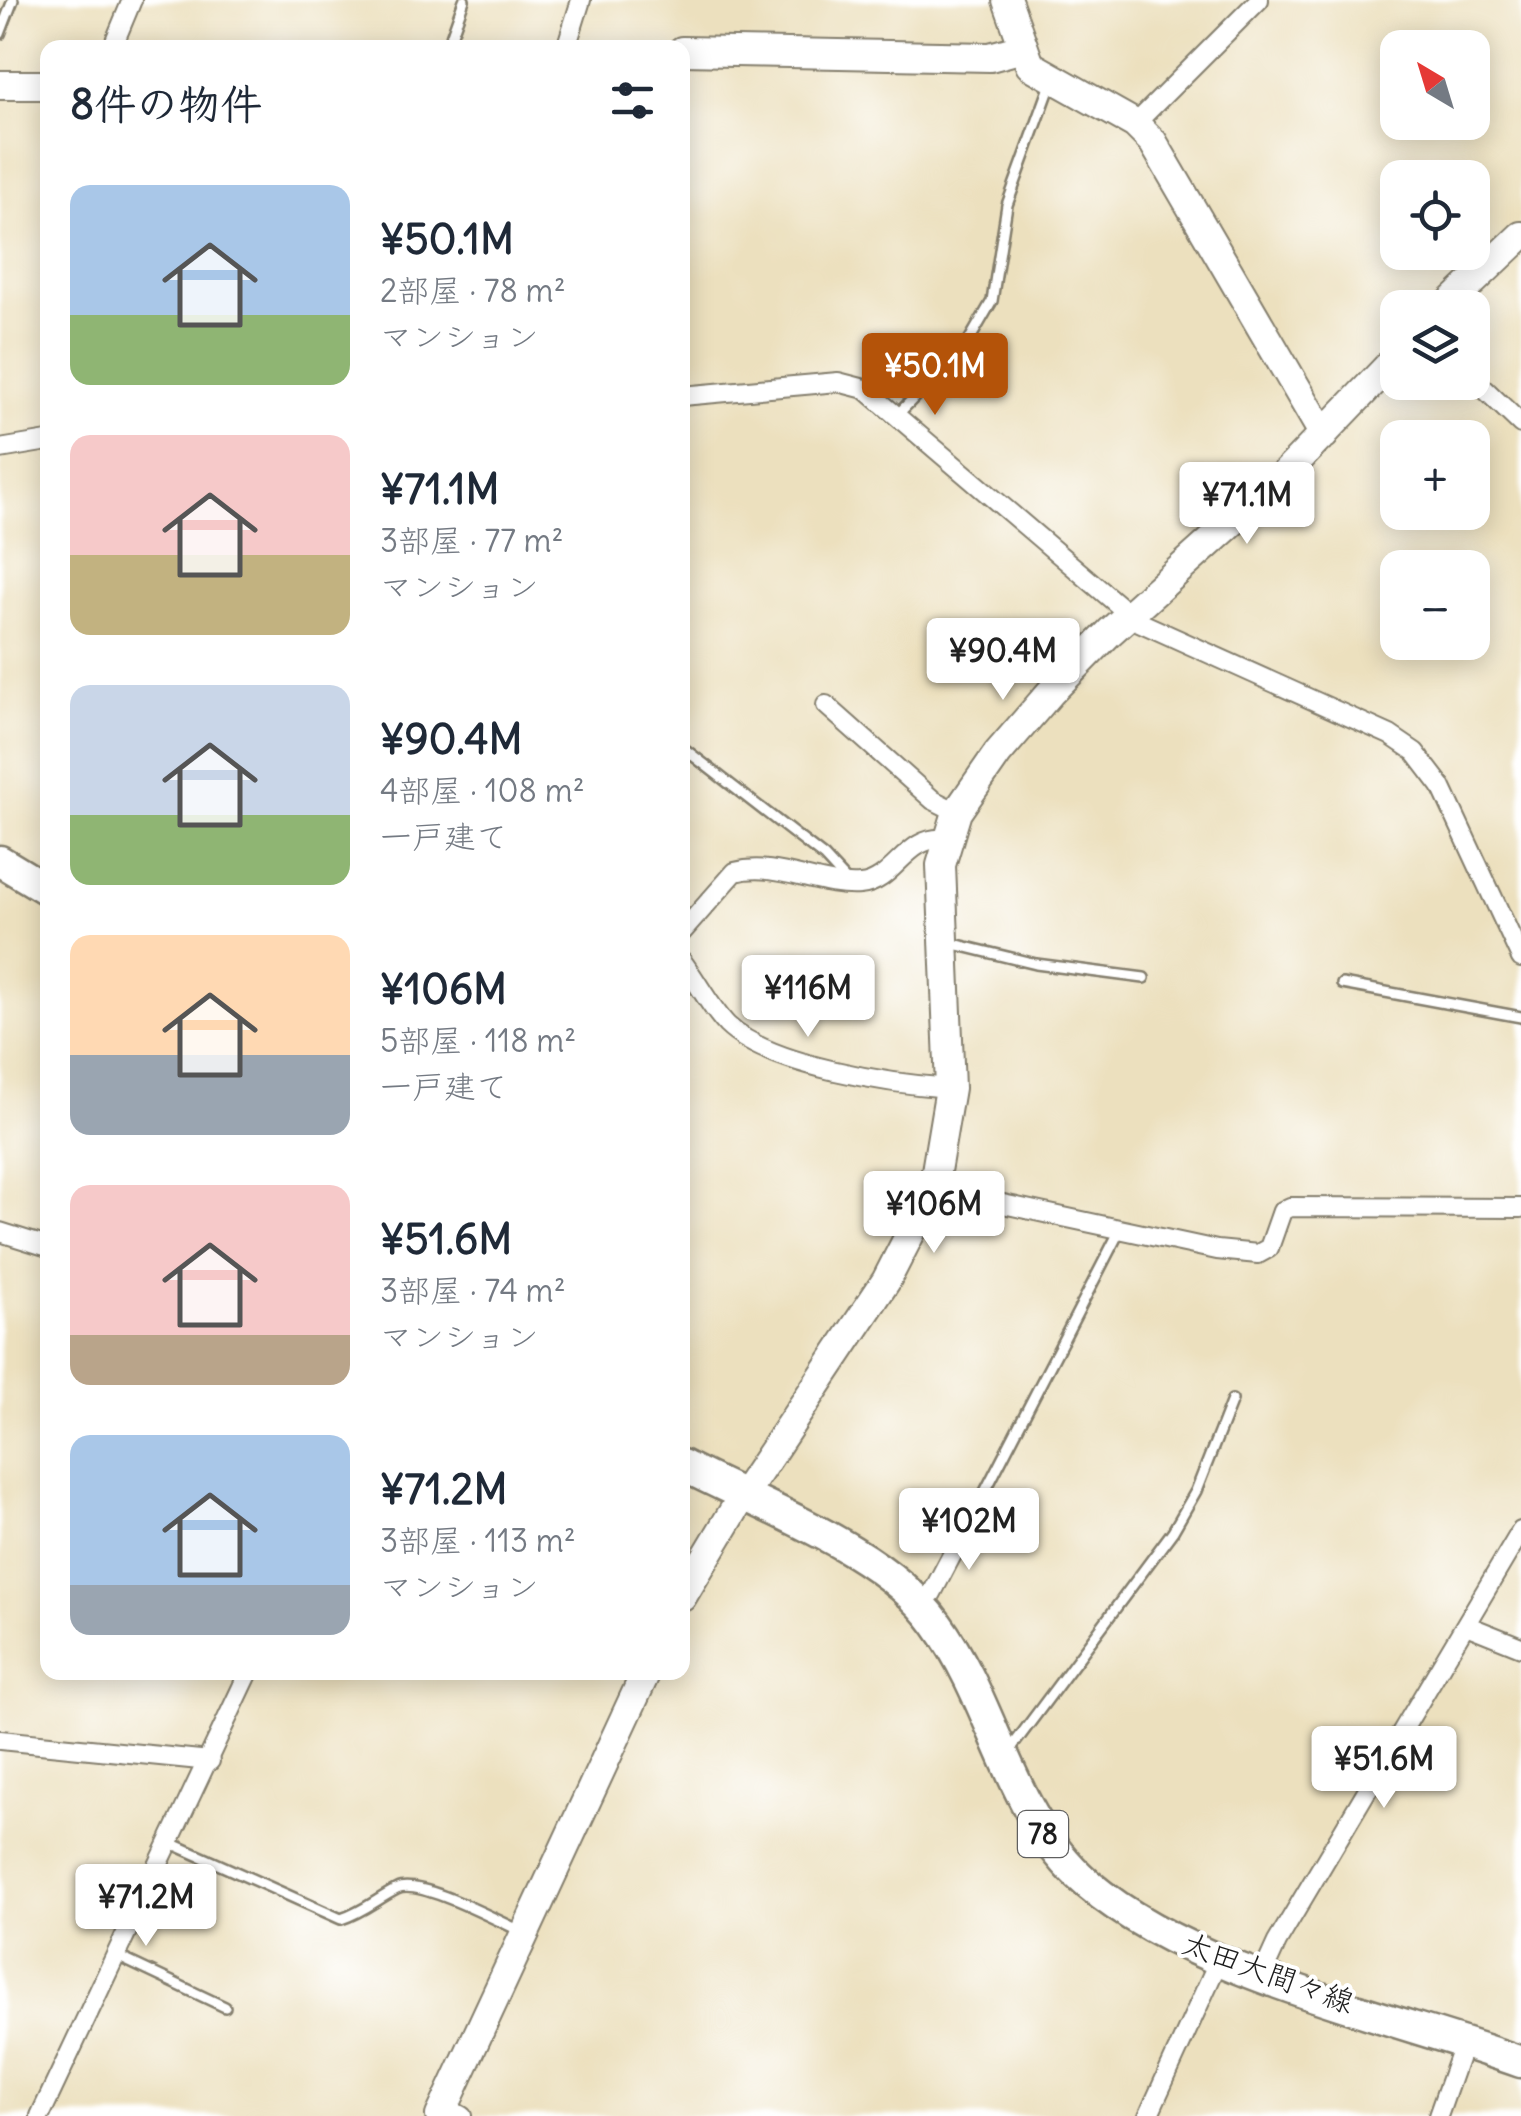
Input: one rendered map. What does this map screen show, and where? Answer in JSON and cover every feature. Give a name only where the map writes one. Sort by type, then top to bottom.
[{"type":"main road","points":[[0,861],[40,885]]},
{"type":"main road","name":"太田大間々線","points":[[690,1469],[890,1575],[921,1604],[957,1657],[1032,1819],[1088,1884],[1169,1937],[1219,1960],[1521,2062]]},
{"type":"street","points":[[115,40],[132,0]]},
{"type":"street","points":[[568,40],[581,0]]},
{"type":"street","points":[[1006,0],[1030,64],[1135,124],[1153,142],[1324,434]]},
{"type":"street","points":[[1135,124],[1259,0]]},
{"type":"street","points":[[690,52],[990,57],[1023,48]]},
{"type":"street","points":[[0,85],[40,85]]},
{"type":"street","points":[[1464,290],[1521,236]]},
{"type":"street","points":[[690,1584],[742,1497],[886,1281],[934,1188],[950,1088],[940,893],[946,839],[957,812],[998,752],[1050,693],[1324,434],[1380,375]]},
{"type":"street","points":[[690,395],[838,382],[865,389],[1129,615],[1152,630],[1390,735],[1415,752],[1441,786],[1521,958]]},
{"type":"street","points":[[1490,394],[1521,424]]},
{"type":"street","points":[[0,449],[40,442]]},
{"type":"street","points":[[826,705],[933,800],[957,812]]},
{"type":"street","points":[[690,923],[736,872],[759,868],[849,884],[871,882],[921,842],[946,839]]},
{"type":"street","points":[[690,972],[726,1024],[761,1047],[795,1062],[950,1088]]},
{"type":"street","points":[[934,1188],[1217,1250],[1258,1254],[1269,1248],[1282,1211],[1290,1207],[1521,1208]]},
{"type":"street","points":[[0,1232],[40,1244]]},
{"type":"street","points":[[921,1604],[932,1593],[976,1509]]},
{"type":"street","points":[[1262,1975],[1277,1942],[1521,1531]]},
{"type":"street","points":[[1466,1625],[1521,1648]]},
{"type":"street","points":[[40,2116],[246,1680]]},
{"type":"street","points":[[448,2113],[525,1933],[642,1680]]},
{"type":"street","points":[[0,1740],[210,1761]]},
{"type":"street","points":[[1148,2116],[1219,1960]]},
{"type":"street","points":[[1438,2116],[1464,2042]]},
{"type":"lane","points":[[0,34],[14,0]]},
{"type":"lane","points":[[449,40],[464,0]]},
{"type":"lane","points":[[896,416],[967,344],[992,301],[1007,206],[1052,80]]},
{"type":"lane","points":[[690,753],[824,857],[849,884]]},
{"type":"lane","points":[[942,942],[1036,964],[1144,978]]},
{"type":"lane","points":[[1342,984],[1521,1017]]},
{"type":"lane","points":[[976,1509],[1120,1230]]},
{"type":"lane","points":[[1003,1756],[1173,1531],[1196,1491],[1232,1400]]},
{"type":"lane","points":[[171,1843],[341,1919],[369,1909],[400,1887],[419,1887],[525,1933]]},
{"type":"lane","points":[[117,1956],[225,2007]]}]
